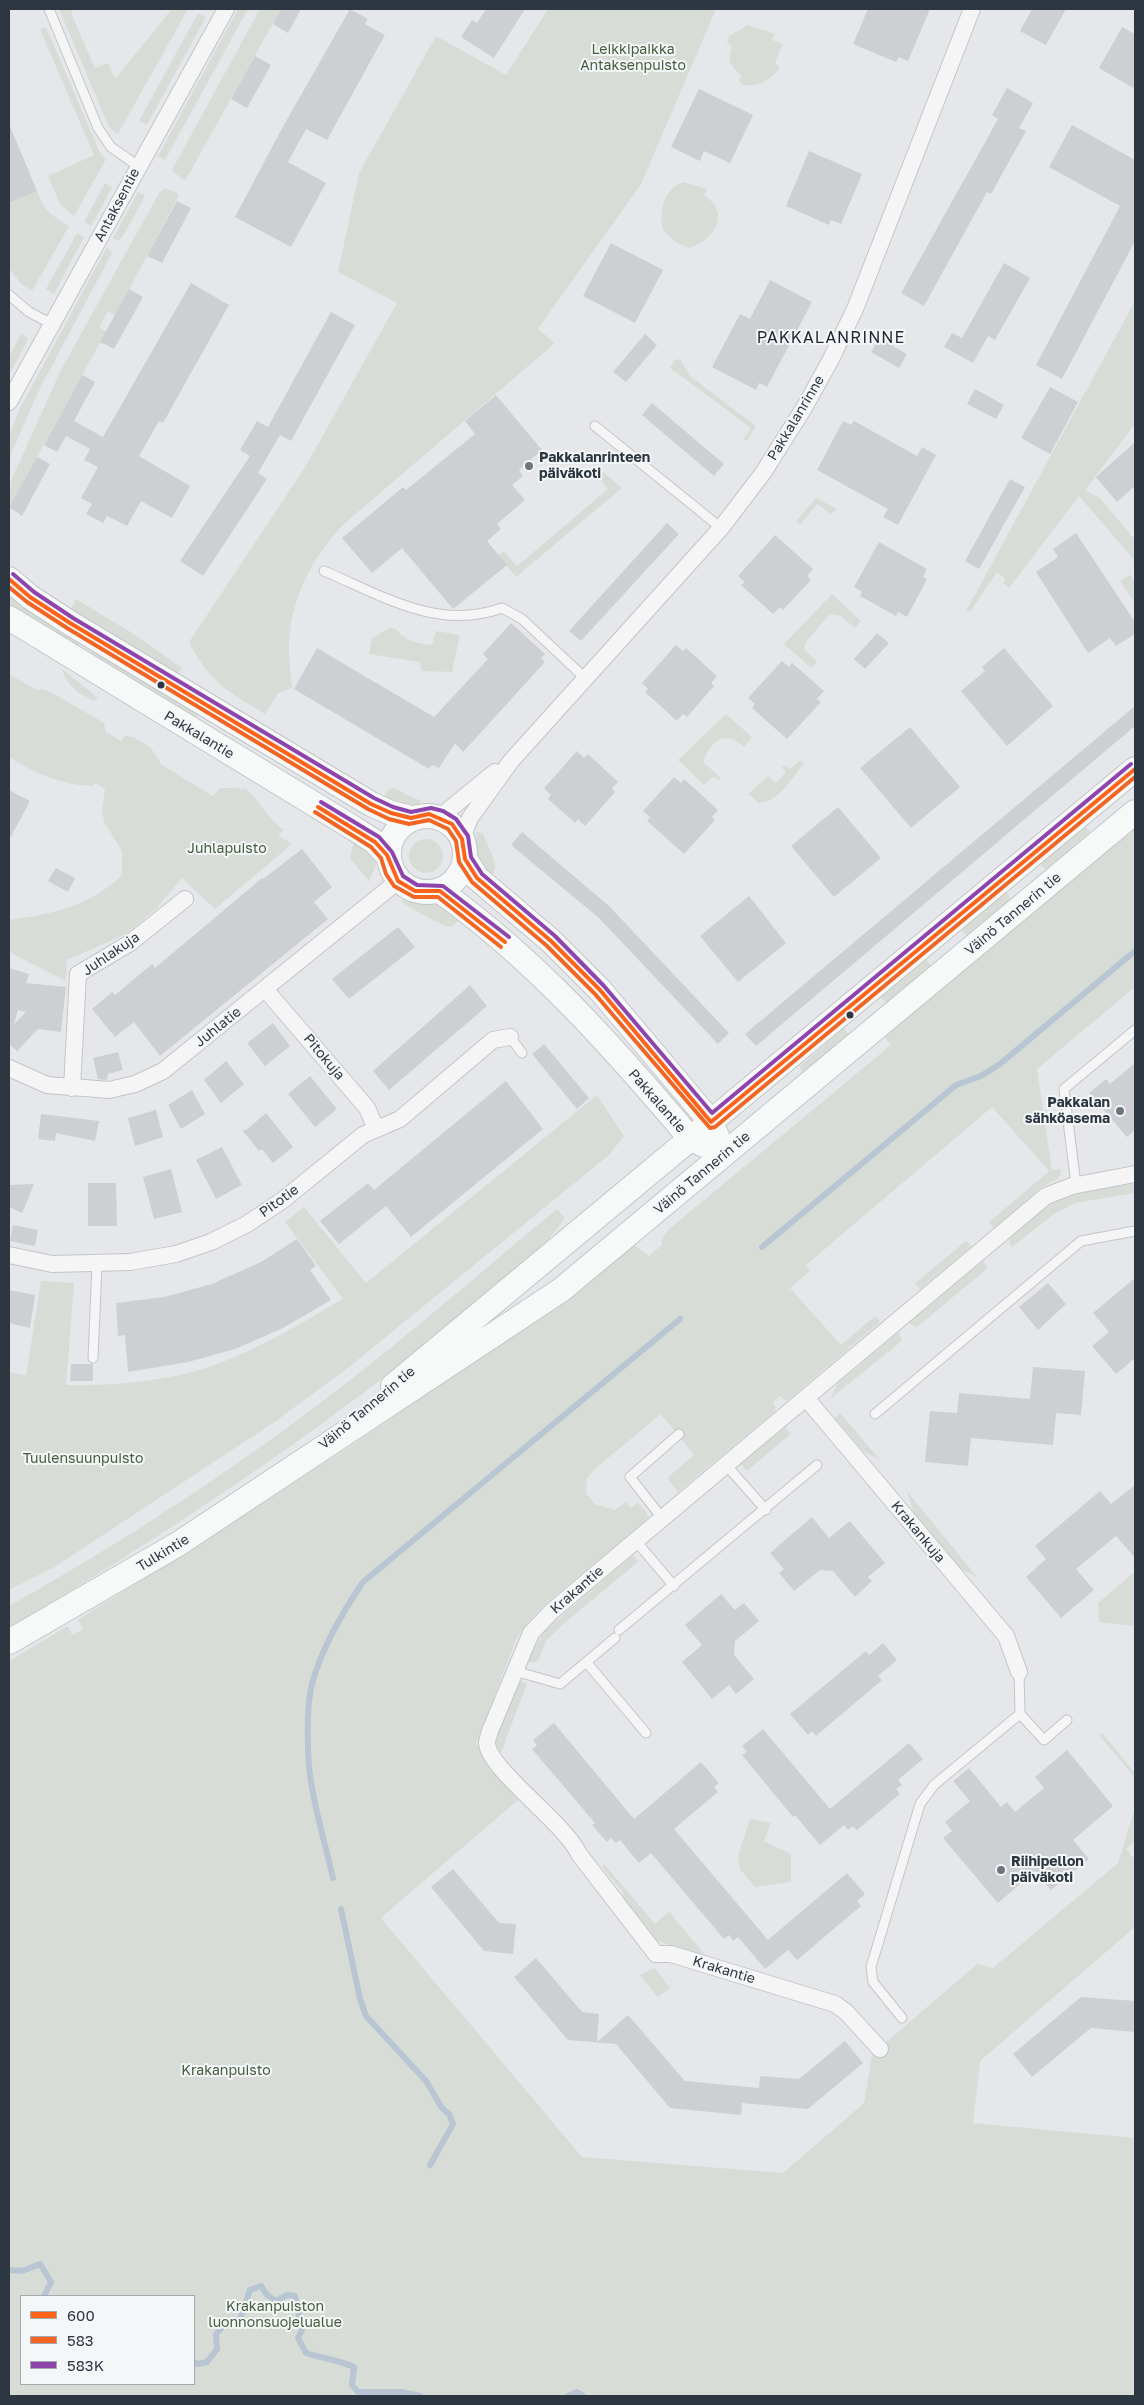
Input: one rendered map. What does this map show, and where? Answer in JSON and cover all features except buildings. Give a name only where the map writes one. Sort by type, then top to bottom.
[{"type":"main road","points":[[9,579],[30,597],[70,623],[371,804],[391,813],[411,818],[429,814],[440,817],[452,824],[464,849],[460,871],[451,884],[440,891],[415,891],[398,881],[392,872],[387,856],[391,841],[400,827],[411,818]]},
{"type":"main road","name":"Pakkalantie","points":[[9,618],[375,842],[387,856]]},
{"type":"main road","name":"Väinö Tannerin tie","points":[[312,1455],[1135,769]]},
{"type":"main road","name":"Väinö Tannerin tie","points":[[312,1455],[554,1295],[1135,812]]},
{"type":"main road","name":"Pakkalantie","points":[[464,849],[477,878],[536,928],[600,990],[711,1122],[724,1154]]},
{"type":"main road","name":"Pakkalantie","points":[[440,891],[473,914],[543,976],[581,1014],[690,1138],[724,1154]]},
{"type":"main road","name":"Tulkintie","points":[[9,1642],[178,1544],[312,1455]]},
{"type":"street","name":"Antaksentie","points":[[9,402],[226,9]]},
{"type":"street","name":"Pakkalanrinne","points":[[464,849],[470,818],[511,761],[721,528],[762,473],[799,416],[842,337],[864,287],[972,9]]},
{"type":"street","name":"Pakkalanrinne","points":[[440,817],[511,761]]},
{"type":"street","name":"Juhlatie","points":[[9,1068],[47,1085],[109,1090],[135,1084],[163,1071],[398,881]]},
{"type":"street","name":"Juhlakuja","points":[[72,1088],[78,974],[130,943],[184,899]]},
{"type":"street","name":"Pitokuja","points":[[265,989],[367,1108],[376,1130]]},
{"type":"street","name":"Pitotie","points":[[9,1255],[52,1264],[97,1265],[130,1262],[176,1254],[218,1238],[247,1224],[283,1200],[363,1136],[400,1119],[493,1040],[510,1037]]},
{"type":"street","name":"Krakantie","points":[[880,2049],[846,2012],[835,2004],[671,1954],[656,1954],[579,1854],[571,1839],[518,1787],[489,1751],[487,1742],[490,1731],[528,1638],[539,1623],[635,1540],[1037,1203],[1059,1190],[1135,1174]]},
{"type":"street","name":"Krakankuja","points":[[806,1398],[1006,1636],[1019,1672]]},
{"type":"lane","points":[[49,9],[98,128],[111,147],[138,166]]},
{"type":"lane","points":[[9,295],[29,312],[52,324]]},
{"type":"lane","points":[[595,426],[721,528]]},
{"type":"lane","points":[[324,571],[415,610],[446,616],[479,615],[502,608],[522,619],[586,679]]},
{"type":"lane","points":[[1076,1185],[1064,1089],[1135,1030]]},
{"type":"lane","points":[[510,1037],[522,1053]]},
{"type":"lane","points":[[876,1414],[1081,1241],[1135,1231]]},
{"type":"lane","points":[[93,1358],[97,1265]]},
{"type":"lane","points":[[662,1518],[630,1477],[679,1434]]},
{"type":"lane","points":[[726,1465],[766,1510]]},
{"type":"lane","points":[[515,1670],[560,1684],[588,1663],[617,1634],[817,1465]]},
{"type":"lane","points":[[635,1540],[674,1586]]},
{"type":"lane","points":[[588,1663],[646,1733]]},
{"type":"lane","points":[[1019,1672],[1020,1714],[1044,1740],[1067,1720]]},
{"type":"lane","points":[[902,2018],[873,1982],[870,1967],[920,1804],[934,1785],[1020,1714]]},
{"type":"green space","points":[[59,9],[75,9],[71,13],[95,68],[108,63],[115,79],[172,9],[188,9],[118,134],[109,127]]},
{"type":"green space","points":[[238,9],[248,9],[165,160],[158,156]]},
{"type":"green space","points":[[260,9],[281,9],[185,181],[172,171],[173,168]]},
{"type":"green space","name":"Leikkipaikka Antaksenpuisto","points":[[548,9],[716,9],[641,184],[538,329],[555,343],[334,534],[307,576],[295,608],[291,624],[289,647],[292,688],[278,693],[265,714],[240,699],[212,677],[196,656],[189,642],[304,469],[397,303],[338,272],[359,173],[436,36],[506,75]]},
{"type":"green space","points":[[198,13],[206,17],[147,125],[139,121]]},
{"type":"green space","points":[[748,25],[775,34],[772,40],[783,44],[775,62],[780,68],[767,80],[752,85],[741,84],[739,80],[742,76],[732,66],[730,59],[732,46],[727,43],[729,36]]},
{"type":"green space","points":[[46,27],[100,153],[106,159],[74,216],[60,204],[48,176],[94,155],[40,29]]},
{"type":"green space","points":[[683,182],[707,189],[704,195],[712,202],[717,210],[718,217],[713,232],[699,244],[690,248],[675,242],[662,228],[662,213],[667,195]]},
{"type":"green space","points":[[105,183],[112,188],[91,226],[84,222]]},
{"type":"green space","points":[[165,188],[179,194],[175,203],[115,316],[108,311],[99,327],[106,332],[9,507],[11,481],[60,372],[159,193]]},
{"type":"green space","points":[[37,191],[49,212],[69,226],[32,291],[21,284],[9,268],[9,203]]},
{"type":"green space","points":[[138,192],[145,196],[123,236],[118,241],[113,238]]},
{"type":"green space","points":[[77,233],[84,237],[54,294],[46,289]]},
{"type":"green space","points":[[107,247],[112,253],[39,390],[9,459],[9,436],[19,410]]},
{"type":"green space","points":[[1135,301],[1135,424],[1085,490],[1100,498],[1135,540],[1135,561],[1079,496],[1009,588],[1003,583],[1005,579],[997,572],[970,612],[966,611]]},
{"type":"green space","points":[[21,334],[28,338],[9,375],[9,357]]},
{"type":"green space","points":[[680,359],[690,376],[756,426],[747,441],[743,439],[751,428],[670,368],[675,360]]},
{"type":"green space","points":[[596,466],[622,488],[516,577],[498,555],[504,551],[517,566],[608,489],[592,469]]},
{"type":"green space","points":[[816,498],[837,509],[831,514],[817,504],[800,525],[796,521]]},
{"type":"green space","points":[[1130,575],[1135,581],[1135,604],[1120,581]]},
{"type":"green space","points":[[9,593],[81,641],[75,650],[9,606]]},
{"type":"green space","points":[[832,594],[861,621],[855,628],[841,616],[830,614],[806,642],[804,649],[817,662],[811,668],[784,644]]},
{"type":"green space","points":[[76,599],[132,633],[182,668],[177,674],[70,611]]},
{"type":"green space","points":[[390,628],[395,628],[411,641],[432,645],[436,631],[460,635],[452,672],[422,671],[419,662],[369,654],[372,638]]},
{"type":"green space","points":[[93,650],[199,714],[194,721],[88,656]]},
{"type":"green space","points":[[62,669],[98,698],[94,701],[74,689],[67,681]]},
{"type":"green space","name":"Juhlapuisto","points":[[9,674],[38,691],[41,689],[49,691],[104,723],[106,732],[121,741],[125,736],[134,737],[151,748],[162,765],[213,796],[220,788],[238,788],[241,790],[245,788],[273,821],[284,830],[278,835],[292,844],[215,909],[182,878],[157,908],[126,934],[67,960],[66,981],[9,952],[9,920],[40,915],[70,907],[97,894],[122,875],[122,851],[104,822],[102,810],[105,789],[95,783],[93,786],[82,785],[49,778],[9,757]]},
{"type":"green space","points":[[726,714],[752,737],[744,747],[731,739],[725,738],[714,743],[703,762],[721,778],[719,780],[713,777],[704,785],[678,760]]},
{"type":"green space","points":[[799,761],[804,763],[779,794],[773,798],[759,803],[748,794],[768,776],[776,783],[786,772],[782,767],[790,769]]},
{"type":"green space","points":[[390,788],[421,800],[417,806],[404,807],[381,800]]},
{"type":"green space","name":"Krakanpuisto","points":[[1135,818],[1135,987],[1037,1069],[1052,1170],[1061,1169],[1061,1174],[1056,1180],[1043,1186],[994,1228],[989,1222],[1049,1171],[992,1107],[806,1265],[810,1271],[790,1288],[841,1345],[875,1316],[880,1322],[789,1399],[785,1400],[780,1396],[773,1402],[776,1408],[774,1412],[678,1492],[667,1478],[694,1455],[661,1414],[596,1468],[587,1478],[586,1493],[595,1504],[615,1510],[626,1502],[631,1508],[638,1503],[647,1513],[648,1519],[546,1603],[527,1623],[516,1640],[476,1744],[518,1800],[381,1918],[582,2157],[783,2173],[864,2103],[872,2055],[977,1964],[993,1968],[1118,1863],[1135,1807],[1135,1841],[1126,1849],[1135,1860],[1135,1927],[980,2061],[973,2123],[1135,2138],[1135,2396],[9,2396],[9,1661],[68,1626],[72,1635],[83,1629],[78,1620],[351,1446],[430,1391],[631,1243],[649,1256],[662,1245],[662,1239],[668,1230],[891,1045],[885,1038],[913,1004]]},
{"type":"green space","points":[[1085,826],[1090,832],[1046,869],[1042,867],[1041,862]]},
{"type":"green space","points":[[476,832],[483,833],[495,862],[494,874],[490,879],[475,854]]},
{"type":"green space","points":[[357,839],[376,857],[376,865],[369,881],[350,859],[352,848]]},
{"type":"green space","points":[[426,839],[438,844],[443,856],[438,868],[426,873],[414,868],[409,856],[414,844]]},
{"type":"green space","points":[[1006,892],[1011,899],[967,935],[963,933],[962,929]]},
{"type":"green space","points":[[400,900],[440,904],[463,916],[453,926],[448,927],[415,911]]},
{"type":"green space","points":[[926,959],[931,966],[887,1003],[883,1000],[881,997]]},
{"type":"green space","points":[[844,1028],[849,1035],[805,1072],[801,1070],[800,1066]]},
{"type":"green space","name":"Tuulensuunpuisto","points":[[597,1095],[624,1136],[609,1155],[349,1367],[276,1421],[53,1568],[9,1590],[9,1372],[26,1375],[41,1281],[74,1283],[66,1385],[138,1382],[166,1378],[222,1362],[264,1343],[343,1299],[285,1222],[304,1207],[366,1283]]},
{"type":"green space","points":[[1135,1184],[1135,1193],[1075,1203],[1054,1214],[1012,1247],[1009,1244],[1011,1237],[1038,1214],[1067,1196],[1101,1188]]},
{"type":"green space","points":[[557,1209],[565,1218],[543,1247],[369,1389],[261,1467],[179,1522],[9,1628],[9,1606],[148,1523],[238,1463],[326,1399],[392,1347]]},
{"type":"green space","points":[[966,1241],[972,1246],[920,1289],[915,1283]]},
{"type":"green space","points":[[983,1261],[988,1268],[917,1327],[909,1323]]},
{"type":"green space","points":[[899,1332],[902,1339],[897,1345],[831,1398],[837,1384]]},
{"type":"green space","points":[[840,1413],[881,1461],[862,1450],[835,1418]]},
{"type":"green space","points":[[785,1427],[791,1434],[747,1471],[741,1464]]},
{"type":"green space","points":[[907,1491],[977,1577],[959,1568],[914,1514]]},
{"type":"green space","points":[[633,1555],[638,1562],[561,1626],[547,1640],[538,1660],[533,1663],[527,1661],[544,1631]]},
{"type":"green space","points":[[1133,1573],[1135,1576],[1135,1626],[1099,1622],[1098,1603]]},
{"type":"green space","points":[[519,1680],[527,1684],[500,1755],[495,1741]]},
{"type":"green space","points":[[1102,1733],[1135,1773],[1135,1778],[1099,1735]]},
{"type":"green space","points":[[750,1819],[771,1823],[764,1841],[791,1854],[791,1882],[755,1887],[740,1869],[738,1856]]},
{"type":"green space","points":[[604,1864],[655,1924],[669,1912],[707,1957],[700,1957],[656,1940],[625,1904],[622,1891],[602,1867]]},
{"type":"green space","points":[[655,1968],[670,1988],[658,1997],[640,1975]]},
{"type":"waterway","points":[[762,1247],[956,1085],[981,1076],[1000,1064],[1135,951]]},
{"type":"waterway","points":[[333,1878],[311,1782],[308,1719],[310,1694],[316,1670],[333,1631],[348,1606],[363,1582],[680,1319]]},
{"type":"waterway","points":[[341,1909],[360,1999],[366,2016],[426,2081],[442,2108],[449,2114],[453,2124],[430,2165]]},
{"type":"waterway","points":[[9,2270],[22,2271],[40,2264],[51,2282],[44,2295]]},
{"type":"waterway","points":[[195,2363],[207,2362],[217,2349],[216,2334],[226,2324],[239,2322],[250,2290],[261,2286],[267,2295],[276,2301],[287,2295],[295,2296],[302,2330],[298,2338],[306,2353],[354,2367],[352,2385],[358,2392],[401,2392],[420,2396]]},
{"type":"waterway","points":[[568,2396],[577,2392],[583,2396]]},
{"type":"transit line","name":"583K","points":[[13,574],[34,592],[73,618],[374,798],[393,807],[411,812],[431,808],[443,811],[456,819],[468,836],[471,857],[482,874],[555,936],[604,986],[712,1113],[1131,764]]},
{"type":"transit line","name":"600","points":[[9,579],[30,597],[70,623],[371,804],[391,813],[411,818],[429,814],[452,824],[462,839],[465,859],[477,878],[551,941],[600,990],[711,1122],[1135,769]]},
{"type":"transit line","name":"583","points":[[9,587],[27,602],[67,628],[368,809],[389,819],[409,824],[429,820],[448,829],[456,841],[459,862],[472,882],[547,946],[595,994],[710,1128],[715,1127],[1135,777]]},
{"type":"transit line","name":"583K","points":[[321,802],[379,837],[392,852],[403,876],[417,885],[443,886],[509,937]]},
{"type":"transit line","name":"600","points":[[318,807],[375,842],[387,855],[398,881],[415,891],[440,891],[505,942]]},
{"type":"transit line","name":"583","points":[[315,812],[371,847],[381,858],[386,874],[394,886],[414,897],[438,897],[501,947]]},
{"type":"place","name":"Pakkalanrinteen päiväkoti","points":[[529,466]]},
{"type":"place","name":"Pakkalan sähköasema","points":[[1120,1111]]},
{"type":"place","name":"Riihipellon päiväkoti","points":[[1001,1870]]},
{"type":"district","name":"PAKKALANRINNE","points":[[831,338]]},
{"type":"park label","name":"Krakanpuiston luonnonsuojelualue","points":[[275,2316]]}]
